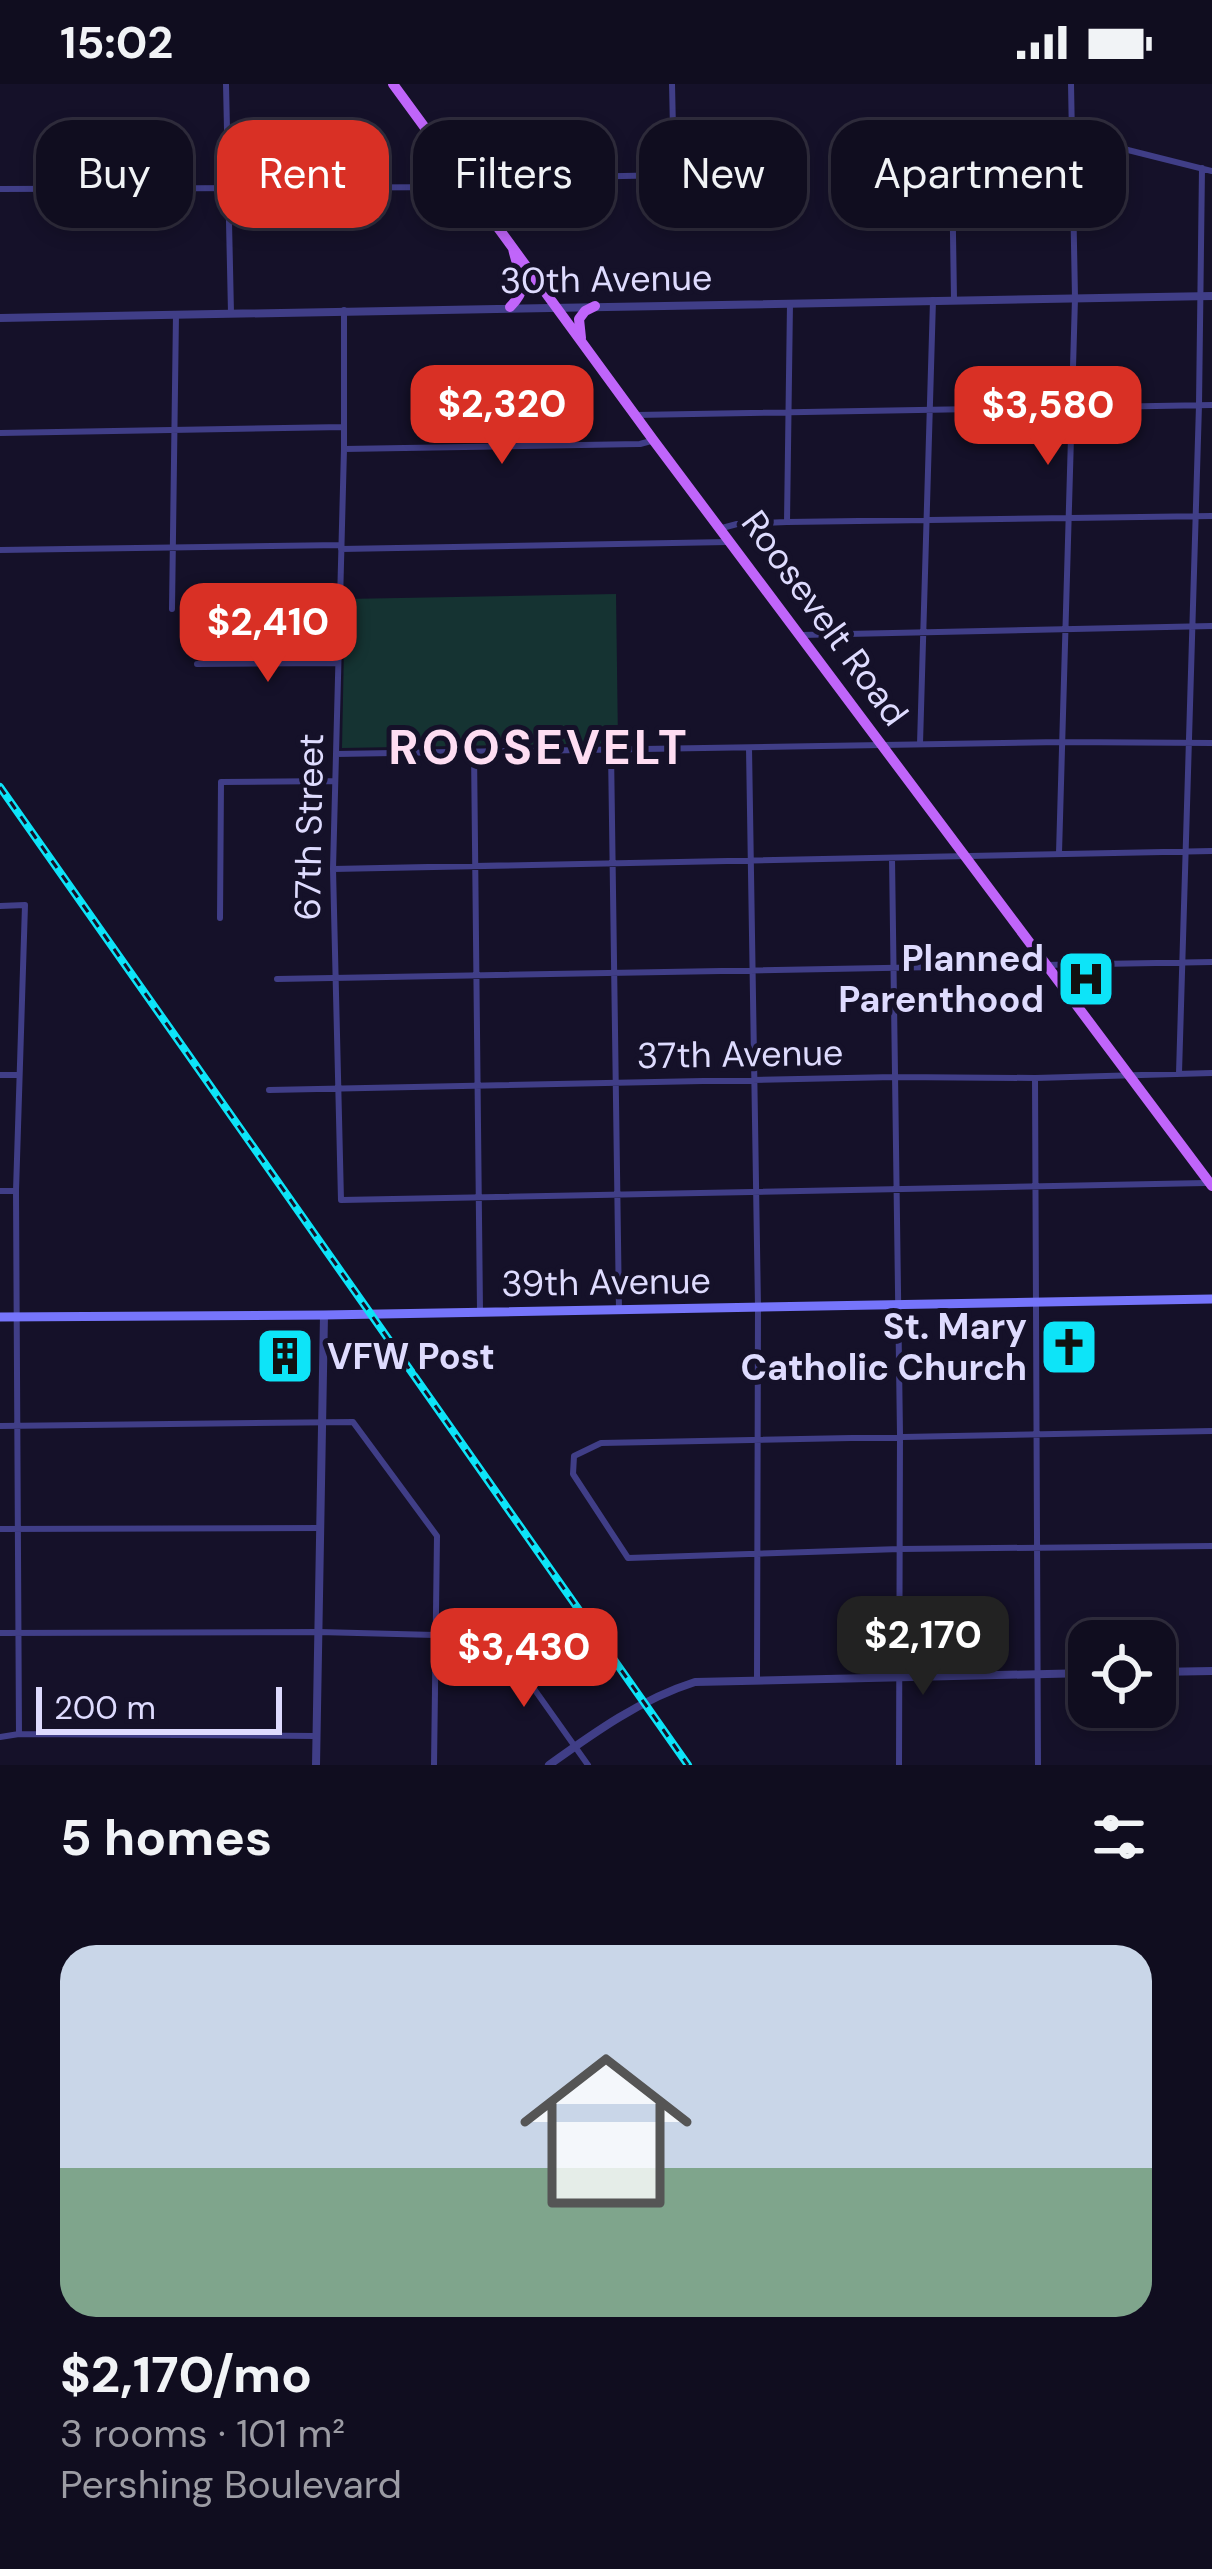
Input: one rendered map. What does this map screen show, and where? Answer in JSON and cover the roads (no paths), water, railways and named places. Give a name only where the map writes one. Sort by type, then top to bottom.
[{"type":"main road","name":"Roosevelt Road","points":[[393,84],[420,120]]},
{"type":"main road","name":"Roosevelt Road","points":[[500,228],[1211,1184]]},
{"type":"main road","points":[[510,307],[524,286],[512,245]]},
{"type":"main road","points":[[582,341],[579,319],[595,306]]},
{"type":"main road","name":"39th Avenue","points":[[0,1317],[1212,1299]]},
{"type":"street","points":[[226,84],[227,120]]},
{"type":"street","points":[[615,178],[674,176],[672,84]]},
{"type":"street","points":[[1071,84],[1072,120]]},
{"type":"street","points":[[1126,150],[1212,171]]},
{"type":"street","points":[[1179,1073],[1202,169]]},
{"type":"street","points":[[0,189],[217,188]]},
{"type":"street","points":[[230,228],[231,313]]},
{"type":"street","points":[[953,228],[954,299]]},
{"type":"street","points":[[1059,853],[1074,228]]},
{"type":"street","name":"30th Avenue","points":[[0,318],[1212,296]]},
{"type":"street","points":[[920,744],[933,300]]},
{"type":"street","points":[[787,522],[790,303]]},
{"type":"street","name":"67th Street","points":[[344,310],[333,869],[341,1200],[479,1197]]},
{"type":"street","points":[[172,609],[176,314]]},
{"type":"street","points":[[636,415],[1212,405]]},
{"type":"street","points":[[0,433],[344,427]]},
{"type":"street","points":[[344,449],[654,440]]},
{"type":"street","points":[[722,528],[787,522],[1212,516]]},
{"type":"street","points":[[0,550],[732,542]]},
{"type":"street","points":[[801,634],[1212,626]]},
{"type":"street","points":[[197,664],[338,663]]},
{"type":"street","points":[[336,754],[1212,742]]},
{"type":"street","points":[[749,748],[758,1307],[757,1678]]},
{"type":"street","points":[[474,751],[480,1312]]},
{"type":"street","points":[[611,751],[619,1310]]},
{"type":"street","points":[[220,918],[221,782],[335,781]]},
{"type":"street","points":[[333,869],[1212,851]]},
{"type":"street","points":[[892,858],[900,1436],[898,1765]]},
{"type":"street","points":[[0,906],[25,905],[16,1191],[19,1734]]},
{"type":"street","points":[[277,979],[1212,962]]},
{"type":"street","name":"37th Avenue","points":[[269,1090],[1212,1072]]},
{"type":"street","points":[[0,1075],[19,1075]]},
{"type":"street","points":[[1035,1078],[1038,1765]]},
{"type":"street","points":[[479,1197],[1211,1184]]},
{"type":"street","points":[[0,1191],[16,1191]]},
{"type":"street","points":[[316,1765],[324,1315]]},
{"type":"street","points":[[0,1426],[353,1422],[437,1536],[434,1765]]},
{"type":"street","points":[[1212,1431],[601,1443],[574,1456],[573,1474],[628,1558],[1212,1546]]},
{"type":"street","points":[[0,1529],[321,1528]]},
{"type":"street","points":[[0,1633],[435,1635],[493,1631],[588,1765]]},
{"type":"street","points":[[1176,1672],[1212,1671]]},
{"type":"street","points":[[549,1765],[662,1693],[695,1682],[1068,1674]]},
{"type":"street","points":[[0,1737],[315,1736]]},
{"type":"railway","points":[[0,787],[688,1765]]},
{"type":"place","name":"Planned Parenthood","points":[[1086,979]]},
{"type":"place","name":"St. Mary Catholic Church","points":[[1069,1347]]},
{"type":"place","name":"VFW Post","points":[[285,1356]]},
{"type":"district","name":"ROOSEVELT","points":[[539,747]]}]
